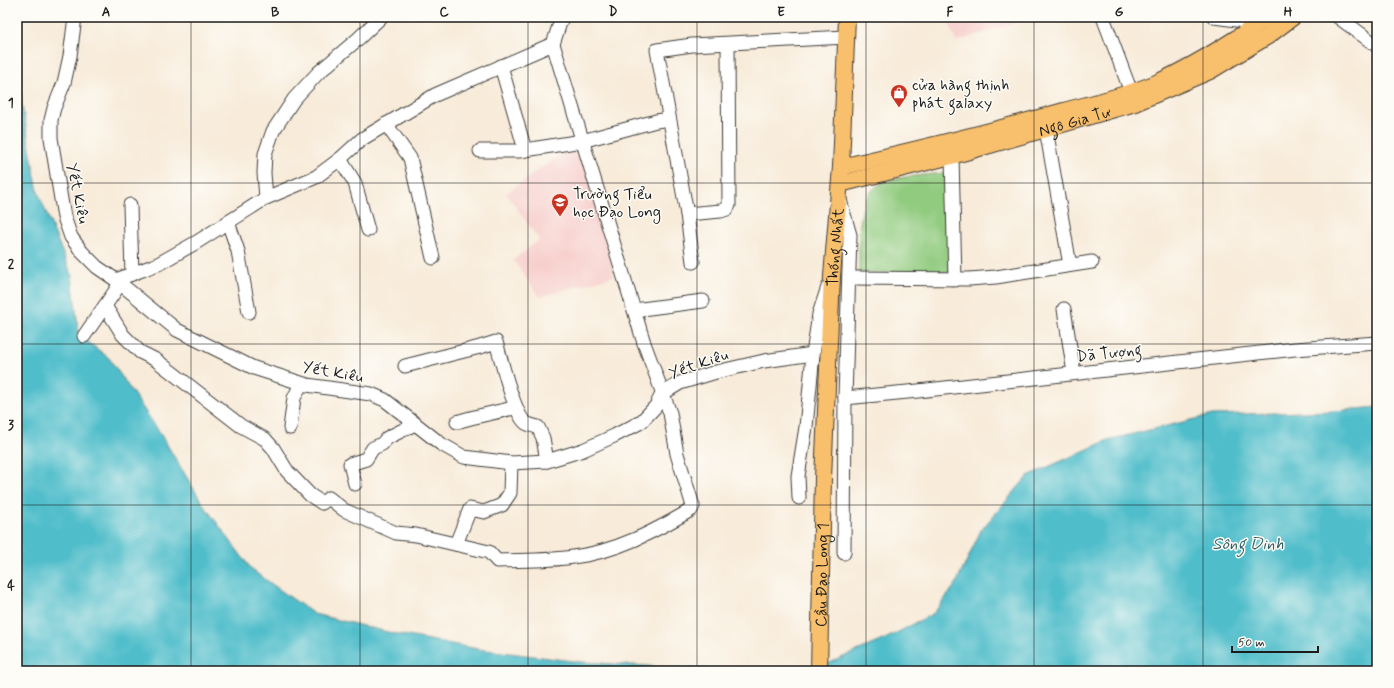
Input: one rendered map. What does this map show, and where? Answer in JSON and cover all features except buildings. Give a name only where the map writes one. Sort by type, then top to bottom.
[{"type":"main road","name":"Thống Nhất","points":[[824,478],[832,276],[841,166],[847,17]]},
{"type":"main road","name":"Ngô Gia Tự","points":[[1022,129],[1046,129],[1133,98],[1153,84],[1190,66],[1265,25],[1293,17]]},
{"type":"main road","name":"Ngô Gia Tự","points":[[839,190],[950,149],[1133,98]]},
{"type":"main road","name":"Ngô Gia Tự","points":[[841,166],[950,149]]},
{"type":"main road","name":"Cầu Đạo Long 1","points":[[819,671],[824,478]]},
{"type":"street","name":"Yết Kiêu","points":[[74,17],[70,56],[64,83],[51,120],[51,138],[64,217],[71,237],[82,252],[98,267],[177,330],[254,368],[301,384],[371,394],[384,400],[441,444],[464,457],[511,463],[547,461],[583,450],[641,422],[656,406],[662,394],[680,383],[716,372],[764,361],[813,354]]},
{"type":"street","points":[[266,198],[264,173],[265,154],[273,131],[294,99],[318,73],[381,17]]},
{"type":"street","points":[[105,306],[123,335],[140,352],[156,360],[240,426],[265,439],[273,448],[287,471],[310,495],[322,503],[329,498],[344,510],[396,533],[416,535],[489,552],[497,561],[573,557],[601,552],[629,542],[665,525],[691,510],[693,506],[678,460],[670,413],[644,343],[553,44],[562,17]]},
{"type":"street","points":[[1103,17],[1133,98]]},
{"type":"street","points":[[1214,17],[1265,25]]},
{"type":"street","points":[[1338,17],[1377,46]]},
{"type":"street","points":[[693,262],[687,214],[657,50],[692,45],[846,37]]},
{"type":"street","points":[[84,336],[105,306],[118,282],[132,274],[158,264],[197,242],[266,198],[316,177],[340,159],[362,139],[435,95],[553,44]]},
{"type":"street","points":[[687,214],[721,211],[727,209],[729,205],[728,44]]},
{"type":"street","points":[[501,66],[525,150]]},
{"type":"street","points":[[480,151],[525,150],[582,141],[656,121],[669,119]]},
{"type":"street","points":[[386,124],[410,158],[433,258]]},
{"type":"street","points":[[1046,129],[1070,265]]},
{"type":"street","points":[[950,149],[955,280]]},
{"type":"street","points":[[340,159],[355,183],[368,230]]},
{"type":"street","points":[[839,190],[850,235],[850,278],[845,398],[844,552]]},
{"type":"street","points":[[130,205],[132,274]]},
{"type":"street","points":[[228,222],[238,251],[249,312]]},
{"type":"street","points":[[850,278],[955,280],[996,277],[1092,262]]},
{"type":"street","points":[[799,498],[798,476],[806,427],[813,354],[819,314],[832,276]]},
{"type":"street","points":[[634,310],[703,301]]},
{"type":"street","points":[[1064,309],[1074,373]]},
{"type":"street","points":[[405,366],[496,342],[519,416],[526,424],[538,427],[543,438],[547,461]]},
{"type":"street","name":"Dã Tượng","points":[[845,398],[1295,349],[1377,343]]},
{"type":"street","points":[[290,428],[294,398],[301,384]]},
{"type":"street","points":[[457,422],[475,416],[498,413],[516,407]]},
{"type":"street","points":[[355,484],[350,464],[366,460],[374,448],[382,444],[387,438],[415,424]]},
{"type":"street","points":[[456,544],[470,509],[484,512],[502,505],[510,493],[511,463]]},
{"type":"shaded area","points":[[947,17],[1032,17],[956,42]]},
{"type":"shaded area","name":"Trường Tiểu học Đạo Long","points":[[570,148],[582,155],[614,276],[540,297],[513,260],[539,240],[506,193]]},
{"type":"green space","points":[[944,173],[952,272],[859,273],[859,233],[864,206],[869,194],[878,185],[890,180]]},
{"type":"water","name":"Sông Dinh","points":[[17,17],[22,105],[38,192],[72,276],[79,335],[109,358],[158,430],[203,504],[252,570],[314,614],[392,633],[478,649],[581,662],[698,669],[818,668],[887,638],[934,613],[956,584],[981,530],[1028,476],[1108,440],[1212,415],[1334,411],[1377,407],[1377,671],[17,671]]},
{"type":"place","name":"cửa hàng thịnh phát galaxy","points":[[899,108]]},
{"type":"place","name":"Trường Tiểu học Đạo Long","points":[[560,217]]}]
